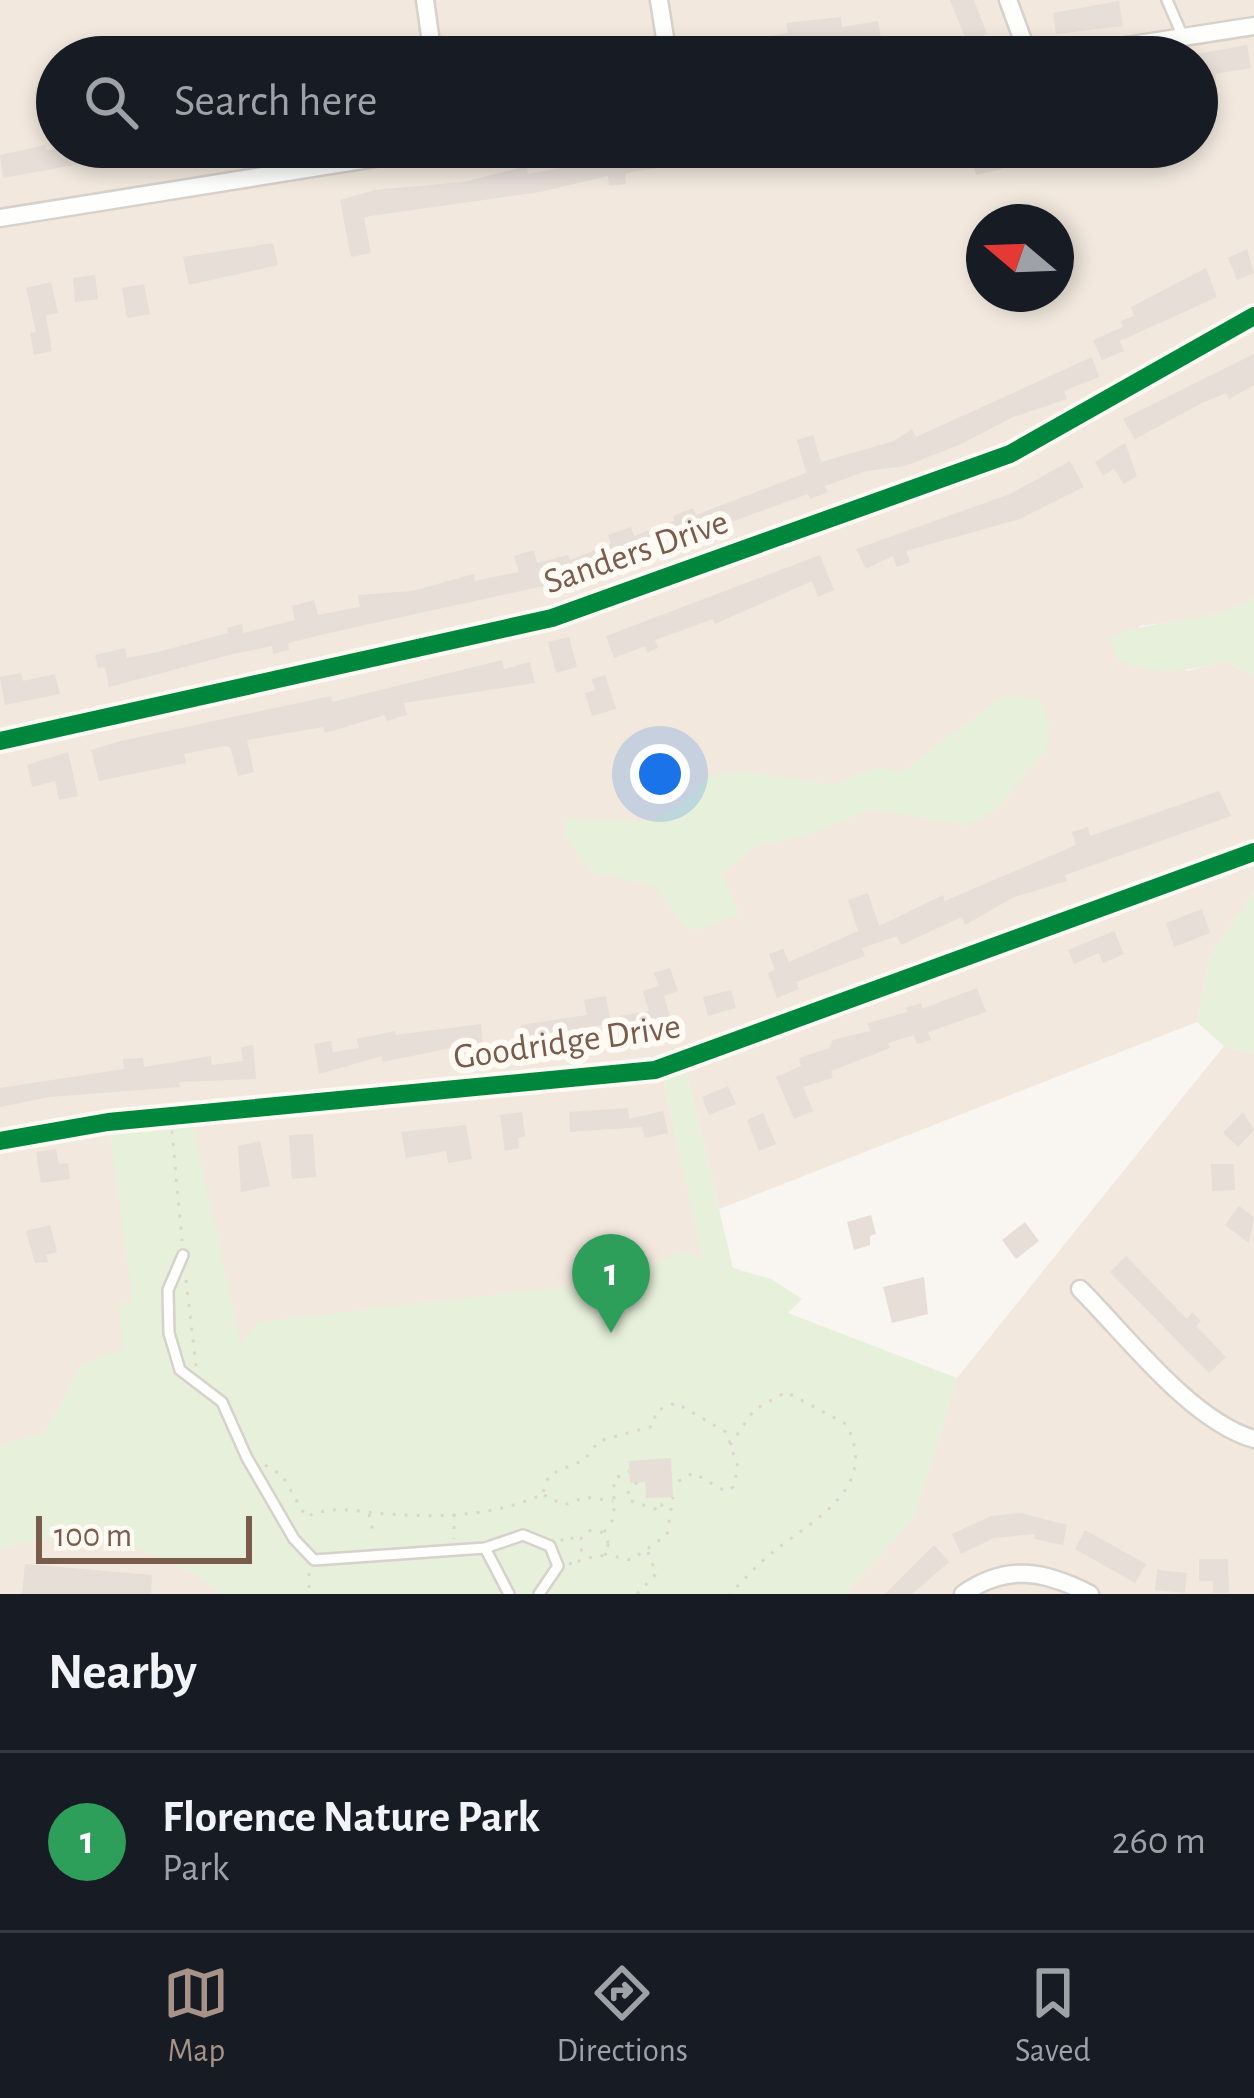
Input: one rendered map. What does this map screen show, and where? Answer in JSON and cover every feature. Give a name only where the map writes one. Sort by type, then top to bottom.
[{"type":"street","points":[[424,0],[430,36]]},
{"type":"street","points":[[659,0],[665,36]]},
{"type":"street","points":[[1008,0],[1021,36]]},
{"type":"street","points":[[1189,36],[1254,26]]},
{"type":"street","points":[[0,218],[313,168]]},
{"type":"street","name":"Sanders Drive","points":[[0,741],[552,618],[1010,454],[1254,316]]},
{"type":"street","name":"Goodridge Drive","points":[[0,1141],[171,1117],[615,1076],[683,1063],[1254,852]]},
{"type":"street","points":[[1080,1289],[1199,1409],[1231,1431],[1254,1438]]},
{"type":"street","points":[[963,1594],[998,1575],[1018,1571],[1064,1580],[1090,1594]]},
{"type":"lane","points":[[1167,0],[1183,36]]},
{"type":"lane","points":[[183,1255],[168,1290],[169,1333],[180,1370],[222,1402],[293,1539],[314,1561],[485,1548],[523,1535],[555,1556],[539,1594]]},
{"type":"lane","points":[[485,1548],[509,1594]]},
{"type":"path","points":[[171,1117],[197,1371]]},
{"type":"path","points":[[730,1445],[754,1409],[786,1392],[846,1424],[856,1456],[845,1495],[830,1512],[773,1552],[730,1594]]},
{"type":"path","points":[[260,1462],[282,1475],[305,1516],[341,1508],[507,1512],[543,1494],[549,1475],[584,1460],[599,1441],[653,1426],[656,1411],[676,1403],[726,1432],[738,1467],[733,1487],[717,1490],[692,1473],[672,1485]]},
{"type":"path","points":[[602,1533],[614,1518],[614,1479],[629,1471]]},
{"type":"path","points":[[555,1556],[583,1552],[631,1560],[667,1534],[673,1500],[662,1504],[661,1511],[643,1509],[627,1494],[637,1483]]},
{"type":"path","points":[[543,1494],[564,1504],[585,1498],[613,1501]]},
{"type":"path","points":[[369,1512],[374,1536]]},
{"type":"path","points":[[454,1513],[454,1539]]},
{"type":"path","points":[[580,1542],[589,1532],[602,1533]]},
{"type":"path","points":[[602,1533],[608,1546],[604,1554]]},
{"type":"path","points":[[555,1556],[566,1536],[580,1542]]},
{"type":"path","points":[[555,1556],[577,1566],[583,1552],[580,1542]]},
{"type":"path","points":[[637,1594],[656,1574],[646,1551]]},
{"type":"path","points":[[309,1594],[306,1581],[314,1561]]},
{"type":"shaded area","points":[[0,0],[1254,0],[1254,598],[1217,617],[1138,626],[1187,671],[1225,661],[1254,676],[1254,893],[1210,956],[1197,1022],[719,1209],[684,1064],[661,1069],[708,1281],[157,1472],[222,1467],[283,1594],[0,1594]]},
{"type":"shaded area","points":[[1224,1046],[1254,1053],[1254,1594],[844,1594],[913,1519],[957,1378]]},
{"type":"green space","points":[[1254,598],[1254,676],[1225,661],[1171,671],[1117,659],[1110,637],[1217,613]]},
{"type":"green space","points":[[1002,696],[1037,698],[1049,721],[1048,746],[998,808],[967,825],[870,809],[814,833],[755,847],[721,874],[739,914],[698,930],[685,927],[655,886],[592,872],[564,835],[566,819],[652,821],[677,807],[708,777],[740,771],[832,785],[875,768],[903,771]]},
{"type":"green space","points":[[1254,893],[1254,1053],[1224,1046],[1197,1022],[1210,956]]},
{"type":"green space","points":[[684,1063],[733,1268],[771,1279],[802,1299],[788,1313],[957,1378],[913,1520],[844,1594],[223,1594],[171,1563],[117,1544],[60,1539],[0,1549],[0,1444],[43,1434],[83,1363],[123,1349],[119,1303],[133,1303],[108,1122],[191,1115],[241,1345],[258,1322],[610,1281],[682,1252],[702,1258],[661,1068]]},
{"type":"building","points":[[950,0],[974,0],[987,34],[965,36]]},
{"type":"building","points":[[1119,1],[1123,26],[1056,34],[1053,13]]},
{"type":"building","points":[[841,17],[842,27],[878,21],[881,36],[768,36],[788,33],[786,23]]},
{"type":"building","points":[[1247,45],[1251,68],[1218,74],[1218,50]]},
{"type":"building","points":[[36,147],[36,168],[58,168],[3,178],[0,155]]},
{"type":"building","points":[[519,168],[527,168],[528,174],[560,168],[658,168],[625,174],[626,184],[609,186],[608,176],[540,192],[370,216],[364,218],[371,253],[351,257],[340,200],[375,190],[463,182]]},
{"type":"building","points":[[974,168],[1003,168],[1003,169],[976,175]]},
{"type":"building","points":[[273,243],[278,265],[189,285],[183,257]]},
{"type":"building","points":[[1247,249],[1254,273],[1237,280],[1228,258]]},
{"type":"building","points":[[1206,268],[1217,297],[1120,341],[1124,351],[1102,360],[1093,340],[1123,327],[1121,321],[1134,316],[1131,307]]},
{"type":"building","points":[[95,275],[98,299],[75,302],[73,278]]},
{"type":"building","points":[[51,282],[58,313],[46,315],[52,351],[34,355],[30,333],[36,332],[26,288]]},
{"type":"building","points":[[144,284],[150,314],[127,318],[122,288]]},
{"type":"building","points":[[1254,354],[1254,385],[1229,399],[1226,393],[1202,403],[1135,439],[1123,419]]},
{"type":"building","points":[[1092,357],[1099,377],[1064,391],[1067,399],[1013,417],[905,466],[866,471],[825,486],[828,492],[810,499],[808,494],[571,580],[288,643],[289,650],[273,654],[272,646],[109,687],[105,667],[98,668],[95,655],[125,648],[127,658],[228,633],[227,628],[242,624],[243,633],[295,620],[292,606],[314,600],[318,615],[360,607],[358,595],[412,591],[474,574],[475,581],[519,572],[514,556],[534,550],[537,563],[568,555],[570,560],[611,544],[608,535],[631,527],[634,536],[693,508],[696,515],[806,473],[797,440],[813,435],[821,462],[894,441],[912,429],[916,437]]},
{"type":"building","points":[[1125,443],[1137,476],[1124,484],[1114,469],[1103,476],[1095,462]]},
{"type":"building","points":[[1070,461],[1084,487],[1020,519],[906,551],[910,562],[897,567],[893,556],[866,569],[856,549],[1010,494]]},
{"type":"building","points":[[820,555],[834,590],[818,597],[812,581],[715,624],[713,619],[655,640],[658,648],[647,653],[645,646],[614,658],[606,636]]},
{"type":"building","points":[[569,637],[577,667],[556,673],[548,642]]},
{"type":"building","points":[[502,660],[504,669],[530,662],[535,683],[404,703],[407,715],[386,721],[385,715],[325,733],[323,727],[247,740],[254,772],[238,776],[230,747],[224,746],[184,754],[186,763],[99,781],[91,750],[331,696],[332,702]]},
{"type":"building","points":[[21,673],[23,681],[55,674],[60,694],[5,705],[0,677]]},
{"type":"building","points":[[605,675],[616,709],[592,716],[585,693],[595,690],[592,679]]},
{"type":"building","points":[[68,752],[78,796],[59,800],[55,781],[32,787],[27,765]]},
{"type":"building","points":[[1219,791],[1231,816],[1065,875],[1067,881],[1014,897],[965,925],[962,917],[901,945],[897,936],[862,948],[865,956],[796,982],[799,989],[777,998],[768,973],[775,970],[769,954],[783,949],[789,962],[858,931],[848,900],[868,893],[879,926],[943,895],[945,901],[1076,845],[1072,832],[1088,827],[1090,836]]},
{"type":"building","points":[[1202,909],[1210,933],[1174,947],[1166,923]]},
{"type":"building","points":[[1114,931],[1124,954],[1103,963],[1099,953],[1074,964],[1068,950]]},
{"type":"building","points":[[670,968],[678,991],[664,996],[672,1024],[617,1038],[613,1017],[649,1011],[643,991],[659,986],[654,973]]},
{"type":"building","points":[[977,988],[986,1012],[928,1032],[931,1040],[917,1044],[914,1035],[888,1043],[890,1048],[831,1071],[833,1078],[803,1087],[813,1111],[794,1119],[776,1077],[801,1066],[799,1058],[829,1048],[833,1040],[870,1031],[867,1023],[908,1012],[905,1008],[921,1003],[922,1009]]},
{"type":"building","points":[[731,990],[736,1008],[708,1016],[703,997]]},
{"type":"building","points":[[606,996],[611,1023],[576,1030],[579,1044],[523,1054],[521,1025],[587,1015],[584,1000]]},
{"type":"building","points":[[481,1024],[484,1060],[471,1062],[470,1053],[461,1053],[460,1046],[383,1062],[382,1056],[319,1074],[314,1044],[331,1041],[333,1052],[359,1048],[357,1039],[395,1031],[396,1035]]},
{"type":"building","points":[[253,1045],[256,1079],[179,1082],[180,1087],[49,1097],[0,1107],[0,1088],[124,1069],[123,1059],[143,1058],[144,1067],[211,1056],[212,1065],[243,1061],[241,1047]]},
{"type":"building","points":[[728,1086],[736,1104],[709,1115],[702,1097]]},
{"type":"building","points":[[628,1108],[629,1119],[663,1111],[668,1133],[645,1138],[642,1127],[570,1132],[569,1112]]},
{"type":"building","points":[[522,1112],[525,1136],[518,1138],[519,1148],[505,1151],[500,1115]]},
{"type":"building","points":[[1243,1112],[1254,1130],[1238,1147],[1223,1133]]},
{"type":"building","points":[[763,1113],[776,1144],[759,1151],[747,1120]]},
{"type":"building","points":[[466,1125],[472,1159],[448,1163],[446,1151],[406,1158],[401,1132]]},
{"type":"building","points":[[313,1134],[316,1177],[292,1179],[289,1135]]},
{"type":"building","points":[[260,1141],[270,1186],[241,1192],[238,1146]]},
{"type":"building","points":[[56,1149],[59,1164],[68,1163],[70,1179],[41,1183],[36,1152]]},
{"type":"building","points":[[1211,1164],[1234,1164],[1235,1190],[1212,1191]]},
{"type":"building","points":[[1239,1206],[1254,1217],[1249,1243],[1225,1225]]},
{"type":"building","points":[[871,1215],[876,1234],[870,1236],[870,1245],[854,1250],[847,1222]]},
{"type":"building","points":[[1025,1222],[1039,1241],[1016,1259],[1002,1240]]},
{"type":"building","points":[[50,1225],[57,1252],[46,1255],[48,1262],[35,1263],[26,1231]]},
{"type":"building","points":[[1126,1256],[1187,1319],[1192,1312],[1201,1321],[1196,1326],[1226,1357],[1209,1373],[1110,1272]]},
{"type":"building","points":[[924,1277],[928,1314],[892,1323],[883,1287]]},
{"type":"building","points":[[671,1458],[673,1497],[646,1498],[645,1482],[630,1483],[629,1461]]},
{"type":"building","points":[[1021,1513],[1067,1525],[1063,1545],[1034,1539],[1035,1534],[994,1538],[961,1554],[952,1534],[991,1516]]},
{"type":"building","points":[[1085,1530],[1146,1564],[1135,1583],[1075,1549]]},
{"type":"building","points":[[934,1545],[949,1562],[912,1594],[885,1594]]},
{"type":"building","points":[[1199,1559],[1228,1559],[1229,1593],[1213,1593],[1213,1581],[1199,1581]]},
{"type":"building","points":[[25,1564],[152,1575],[151,1594],[22,1594]]},
{"type":"building","points":[[1157,1570],[1187,1573],[1185,1593],[1155,1590]]},
{"type":"cycle path","points":[[0,741],[552,618],[1010,454],[1254,316]]},
{"type":"cycle path","points":[[0,1141],[108,1122],[655,1070],[1254,852]]},
{"type":"place","name":"Florence Nature Park","points":[[611,1333]]}]
